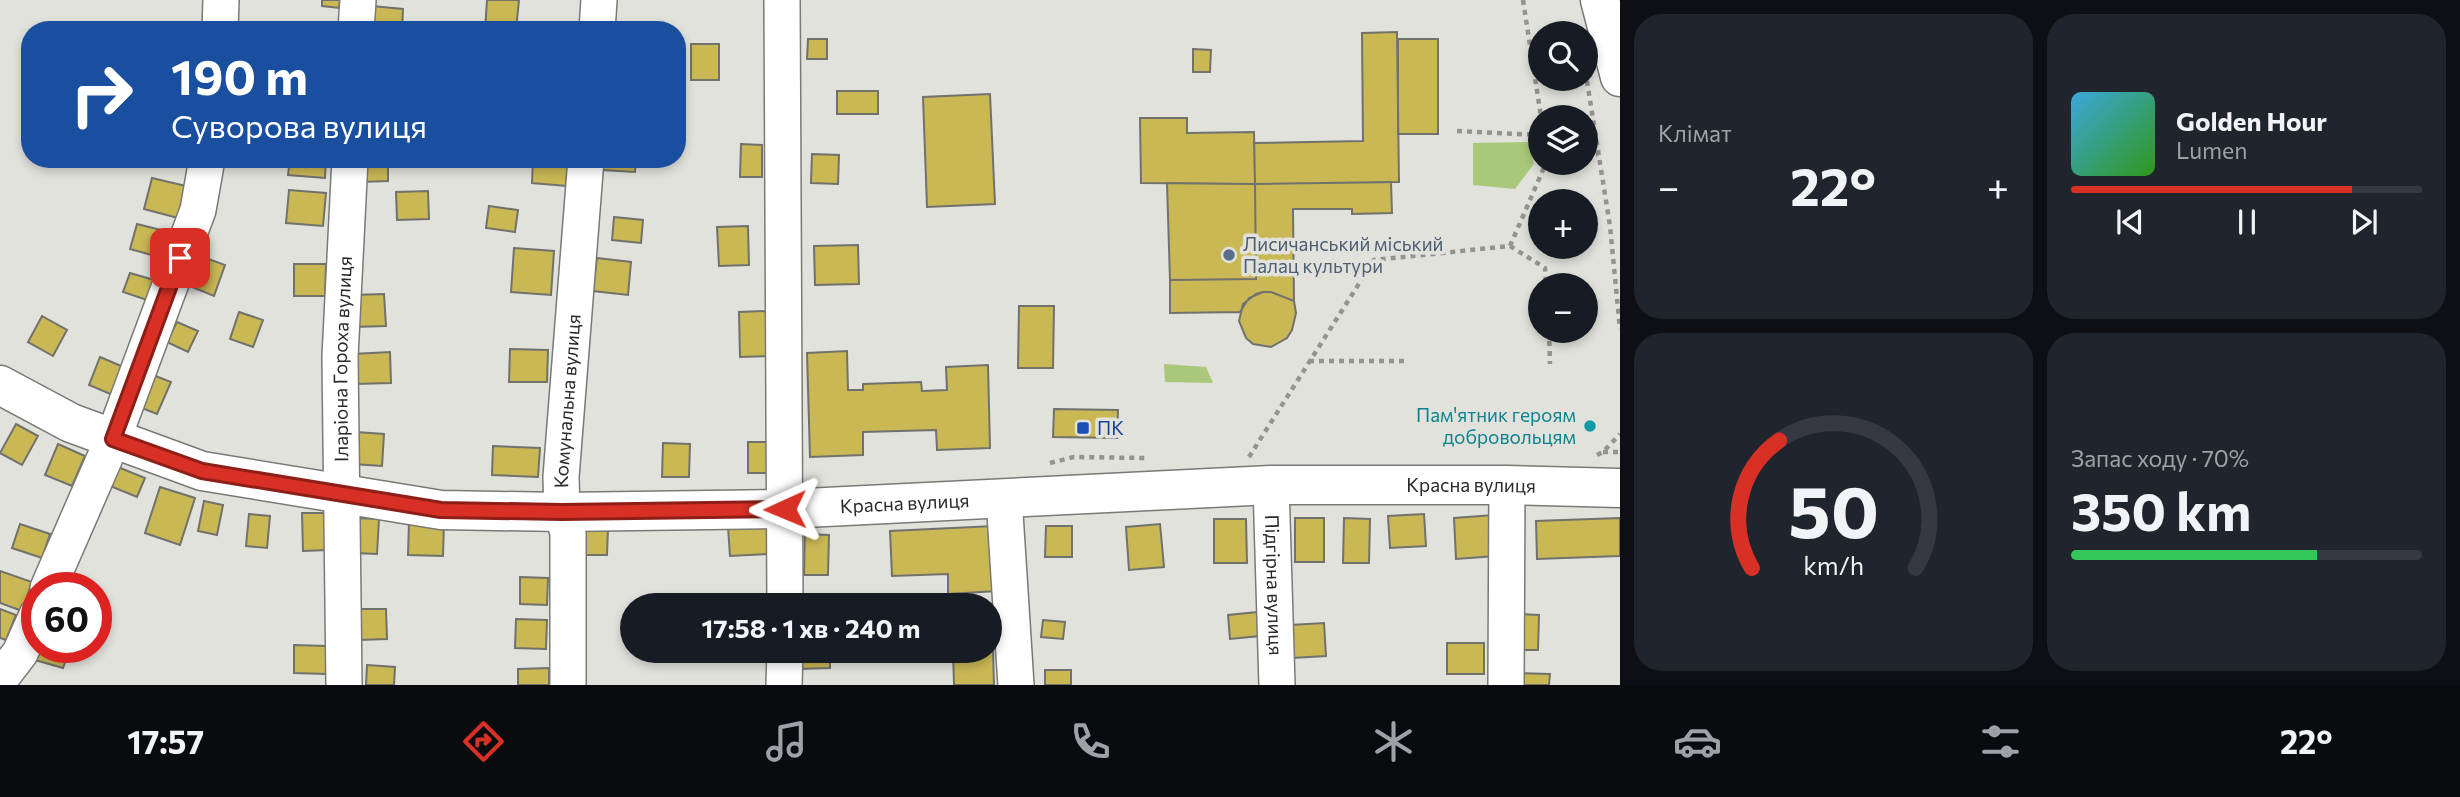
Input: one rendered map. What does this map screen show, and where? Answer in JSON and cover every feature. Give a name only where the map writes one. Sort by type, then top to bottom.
[{"type":"main road","points":[[1600,0],[1620,77]]},
{"type":"main road","name":"Красна вулиця","points":[[0,384],[71,423],[202,471],[441,510],[562,512],[785,509],[1004,498],[1265,472],[1620,488]]},
{"type":"street","points":[[220,21],[221,0]]},
{"type":"street","points":[[357,21],[358,0]]},
{"type":"street","points":[[598,21],[599,0]]},
{"type":"street","points":[[782,0],[785,593]]},
{"type":"street","points":[[55,572],[113,439],[198,210],[205,168]]},
{"type":"street","name":"Іларіона Гороха вулиця","points":[[344,685],[340,357],[350,168]]},
{"type":"street","name":"Комунальна вулиця","points":[[568,685],[568,533],[562,512],[561,477],[585,168]]},
{"type":"street","name":"Підгірна вулиця","points":[[1265,472],[1277,685]]},
{"type":"street","points":[[1506,685],[1507,485]]},
{"type":"street","points":[[1004,498],[1016,685]]},
{"type":"street","points":[[0,679],[21,651]]},
{"type":"street","points":[[785,663],[785,685]]},
{"type":"path","points":[[1523,0],[1539,105]]},
{"type":"path","points":[[1457,131],[1528,134]]},
{"type":"path","points":[[1598,154],[1610,226],[1620,329]]},
{"type":"path","points":[[1510,246],[1541,175]]},
{"type":"path","points":[[1265,472],[1248,459],[1374,260],[1510,246],[1545,268],[1545,273]]},
{"type":"path","points":[[1549,343],[1550,364]]},
{"type":"path","points":[[1309,361],[1405,361]]},
{"type":"path","points":[[1603,453],[1620,452]]},
{"type":"green space","points":[[1528,142],[1528,172],[1515,189],[1473,185],[1473,143]]},
{"type":"green space","points":[[1164,364],[1206,367],[1213,383],[1165,382]]},
{"type":"building","points":[[322,0],[340,0],[339,8],[322,6]]},
{"type":"building","points":[[487,0],[519,0],[517,21],[486,21]]},
{"type":"building","points":[[372,6],[403,9],[402,21],[371,21]]},
{"type":"building","points":[[1397,32],[1399,182],[1255,184],[1254,143],[1363,141],[1362,33]]},
{"type":"building","points":[[808,39],[827,39],[827,59],[807,59]]},
{"type":"building","points":[[1398,39],[1438,39],[1438,134],[1398,134]]},
{"type":"building","points":[[691,44],[719,44],[719,80],[691,80]]},
{"type":"building","points":[[1193,49],[1211,50],[1210,72],[1193,72]]},
{"type":"building","points":[[837,91],[878,91],[878,114],[837,114]]},
{"type":"building","points":[[990,94],[995,204],[927,207],[923,97]]},
{"type":"building","points":[[1140,118],[1187,118],[1187,133],[1254,132],[1255,184],[1141,183]]},
{"type":"building","points":[[741,144],[762,145],[762,177],[740,177]]},
{"type":"building","points":[[812,154],[839,155],[838,184],[811,183]]},
{"type":"building","points":[[289,168],[326,168],[325,178],[288,175]]},
{"type":"building","points":[[359,168],[388,168],[388,181],[360,182]]},
{"type":"building","points":[[533,168],[567,168],[566,186],[532,183]]},
{"type":"building","points":[[602,168],[635,168],[635,172]]},
{"type":"building","points":[[152,178],[186,186],[178,218],[144,209]]},
{"type":"building","points":[[1391,182],[1392,213],[1352,214],[1352,209],[1293,209],[1294,301],[1271,292],[1263,292],[1249,298],[1240,312],[1170,313],[1170,280],[1256,279],[1255,184]]},
{"type":"building","points":[[1167,183],[1255,184],[1256,279],[1170,280]]},
{"type":"building","points":[[289,190],[326,193],[323,226],[286,223]]},
{"type":"building","points":[[428,191],[429,219],[397,220],[396,192]]},
{"type":"building","points":[[489,206],[518,210],[515,232],[486,228]]},
{"type":"building","points":[[614,217],[643,220],[641,243],[612,240]]},
{"type":"building","points":[[137,224],[173,233],[166,259],[130,249]]},
{"type":"building","points":[[748,226],[749,265],[719,266],[717,227]]},
{"type":"building","points":[[858,245],[859,284],[815,285],[814,246]]},
{"type":"building","points":[[514,248],[554,251],[551,295],[511,292]]},
{"type":"building","points":[[203,257],[225,265],[214,296],[192,287]]},
{"type":"building","points":[[597,258],[631,262],[628,295],[593,291]]},
{"type":"building","points":[[294,264],[326,264],[325,296],[294,296]]},
{"type":"building","points":[[130,273],[154,280],[147,300],[123,292]]},
{"type":"building","points":[[1263,292],[1271,292],[1294,301],[1296,313],[1287,338],[1271,347],[1253,344],[1246,338],[1239,321],[1243,304]]},
{"type":"building","points":[[384,294],[386,326],[354,327],[352,295]]},
{"type":"building","points":[[1019,306],[1054,306],[1053,368],[1018,368]]},
{"type":"building","points":[[767,311],[768,356],[740,357],[739,312]]},
{"type":"building","points":[[239,312],[263,320],[253,347],[230,339]]},
{"type":"building","points":[[42,316],[67,330],[53,356],[28,342]]},
{"type":"building","points":[[177,322],[198,331],[188,352],[167,342]]},
{"type":"building","points":[[510,349],[548,350],[547,382],[509,382]]},
{"type":"building","points":[[847,351],[848,390],[863,390],[863,384],[921,382],[922,391],[947,390],[946,367],[988,365],[990,448],[937,450],[936,430],[863,432],[863,455],[810,457],[807,353]]},
{"type":"building","points":[[390,352],[391,383],[355,384],[353,354]]},
{"type":"building","points":[[100,357],[126,368],[115,396],[89,385]]},
{"type":"building","points":[[148,373],[171,382],[157,414],[134,405]]},
{"type":"building","points":[[1054,409],[1118,410],[1117,438],[1053,437]]},
{"type":"building","points":[[16,424],[38,436],[22,465],[0,453]]},
{"type":"building","points":[[356,432],[384,434],[382,466],[353,464]]},
{"type":"building","points":[[748,442],[772,442],[772,473],[748,473]]},
{"type":"building","points":[[663,443],[690,444],[689,477],[662,477]]},
{"type":"building","points":[[58,444],[85,456],[72,486],[45,475]]},
{"type":"building","points":[[493,446],[540,448],[538,477],[492,475]]},
{"type":"building","points":[[113,465],[145,478],[137,497],[105,484]]},
{"type":"building","points":[[160,487],[195,498],[180,545],[145,533]]},
{"type":"building","points":[[204,501],[223,505],[217,535],[198,531]]},
{"type":"building","points":[[302,513],[328,513],[328,550],[303,551]]},
{"type":"building","points":[[249,514],[270,516],[267,548],[246,546]]},
{"type":"building","points":[[1424,514],[1426,546],[1390,548],[1388,516]]},
{"type":"building","points":[[1494,515],[1496,556],[1456,559],[1454,518]]},
{"type":"building","points":[[356,518],[379,519],[377,554],[354,553]]},
{"type":"building","points":[[1295,518],[1324,518],[1324,562],[1295,562]]},
{"type":"building","points":[[1344,518],[1370,519],[1369,563],[1343,563]]},
{"type":"building","points":[[1620,518],[1620,556],[1537,559],[1536,521]]},
{"type":"building","points":[[1214,519],[1246,519],[1247,563],[1214,563]]},
{"type":"building","points":[[409,521],[444,522],[443,556],[408,555]]},
{"type":"building","points":[[20,524],[50,534],[42,558],[12,548]]},
{"type":"building","points":[[1160,524],[1164,567],[1129,570],[1126,527]]},
{"type":"building","points":[[768,526],[769,554],[730,556],[728,527]]},
{"type":"building","points":[[994,526],[997,591],[948,593],[948,574],[892,576],[890,531]]},
{"type":"building","points":[[1046,526],[1072,526],[1072,557],[1045,557]]},
{"type":"building","points":[[583,528],[608,529],[607,555],[582,555]]},
{"type":"building","points":[[805,534],[829,535],[828,575],[804,575]]},
{"type":"building","points":[[0,571],[21,578],[21,611],[0,603]]},
{"type":"building","points":[[520,577],[548,578],[547,605],[520,604]]},
{"type":"building","points":[[0,609],[16,615],[6,640],[0,638]]},
{"type":"building","points":[[359,609],[386,609],[387,639],[360,640]]},
{"type":"building","points":[[1257,612],[1260,636],[1230,639],[1228,615]]},
{"type":"building","points":[[1519,614],[1539,615],[1538,650],[1518,650]]},
{"type":"building","points":[[516,619],[547,620],[546,649],[515,648]]},
{"type":"building","points":[[1043,620],[1065,622],[1063,639],[1041,637]]},
{"type":"building","points":[[1324,623],[1326,656],[1292,658],[1290,625]]},
{"type":"building","points":[[1447,643],[1484,643],[1484,674],[1447,674]]},
{"type":"building","points":[[294,645],[327,646],[326,674],[294,673]]},
{"type":"building","points":[[46,663],[65,663],[63,668]]},
{"type":"building","points":[[797,663],[830,663],[830,668],[797,669]]},
{"type":"building","points":[[953,663],[993,663],[994,685],[954,685]]},
{"type":"building","points":[[367,665],[395,667],[394,685],[366,685]]},
{"type":"building","points":[[549,668],[549,685],[518,685],[518,669]]},
{"type":"building","points":[[1045,670],[1071,670],[1071,685],[1045,685]]},
{"type":"building","points":[[1518,673],[1550,674],[1549,685],[1518,685]]},
{"type":"place","name":"Лисичанський міський Палац культури","points":[[1229,255]]},
{"type":"place","name":"Пам'ятник героям добровольцям","points":[[1590,426]]},
{"type":"place","name":"ПК","points":[[1083,428]]},
{"type":"route","points":[[180,258],[113,439],[202,471],[441,510],[562,512],[785,509]]}]
